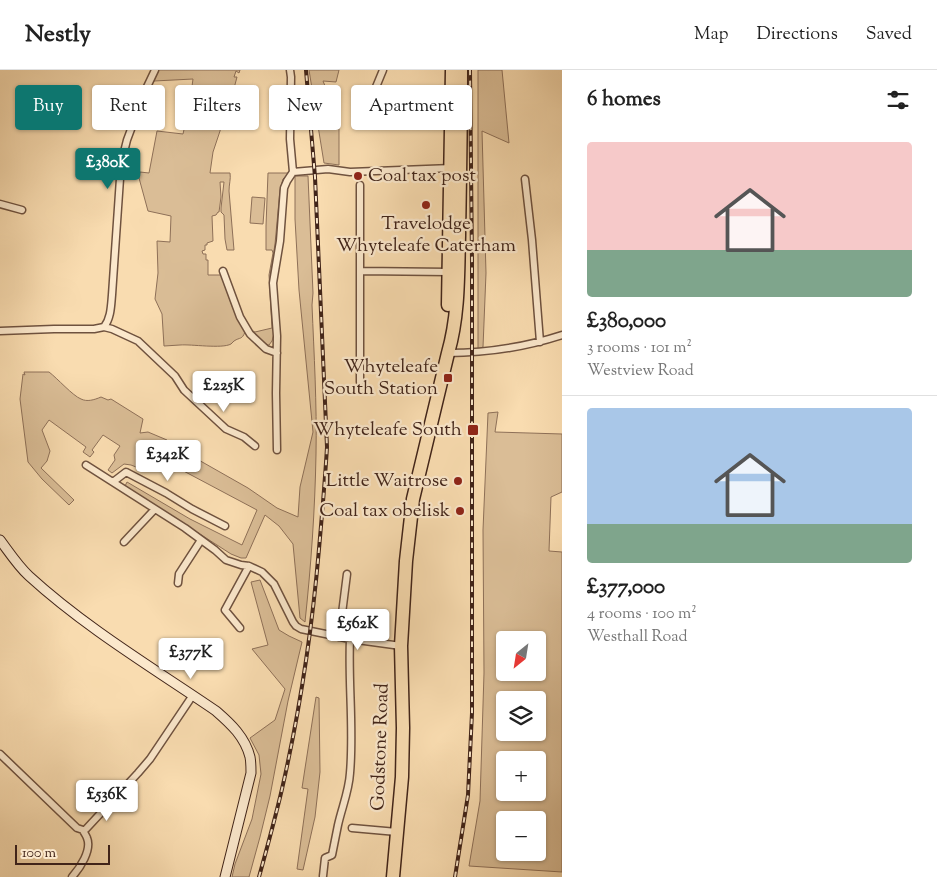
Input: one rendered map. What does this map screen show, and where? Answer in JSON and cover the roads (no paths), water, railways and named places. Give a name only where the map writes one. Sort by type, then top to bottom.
[{"type":"highway","name":"Godstone Road","points":[[452,70],[456,168]]},
{"type":"highway","name":"Godstone Road","points":[[393,877],[402,777],[401,646],[406,561],[414,499],[448,353],[447,336],[453,272],[461,70]]},
{"type":"street","points":[[104,327],[107,323],[112,295],[121,164],[127,140],[154,70]]},
{"type":"street","points":[[277,450],[277,353],[273,283],[280,242],[284,188],[293,172],[290,139],[290,70]]},
{"type":"street","points":[[377,85],[383,70]]},
{"type":"street","points":[[293,172],[328,169],[350,172],[456,168]]},
{"type":"street","points":[[525,179],[540,342]]},
{"type":"street","points":[[360,185],[360,382]]},
{"type":"street","points":[[0,204],[22,210]]},
{"type":"street","points":[[223,271],[240,317],[250,334],[266,349],[277,353]]},
{"type":"street","points":[[360,271],[453,272]]},
{"type":"street","points":[[0,331],[112,328],[138,341],[175,376],[184,390],[226,429],[244,437],[255,446]]},
{"type":"street","points":[[448,353],[486,351],[540,342],[562,336]]},
{"type":"street","points":[[86,465],[201,540],[226,560],[249,566],[262,572],[274,584],[296,626],[301,629],[350,639],[401,646]]},
{"type":"street","points":[[113,482],[126,472],[225,526]]},
{"type":"street","points":[[124,542],[155,509]]},
{"type":"street","points":[[0,540],[28,574],[51,595],[96,630],[216,711],[233,725],[245,742],[250,758],[251,773],[225,877]]},
{"type":"street","points":[[178,583],[179,574],[201,540]]},
{"type":"street","points":[[240,628],[225,610],[249,566]]},
{"type":"street","points":[[339,636],[346,574]]},
{"type":"street","points":[[323,876],[326,858],[332,855],[350,773],[352,736],[349,666],[350,639]]},
{"type":"street","points":[[83,830],[126,787],[150,759],[193,695]]},
{"type":"street","points":[[0,754],[78,828],[83,830],[88,846],[86,855],[72,877]]},
{"type":"street","points":[[352,828],[397,832]]},
{"type":"railway","points":[[259,877],[282,789],[305,670],[316,579],[327,447],[315,177],[306,70]]},
{"type":"railway","points":[[455,877],[468,795],[472,713],[470,70]]},
{"type":"place","name":"Coal tax post","points":[[358,176]]},
{"type":"place","name":"Travelodge Whyteleafe Caterham","points":[[426,205]]},
{"type":"place","name":"Whyteleafe South Station","points":[[448,378]]},
{"type":"place","name":"Whyteleafe South","points":[[473,430]]},
{"type":"place","name":"Little Waitrose","points":[[458,481]]},
{"type":"place","name":"Coal tax obelisk","points":[[460,511]]}]
